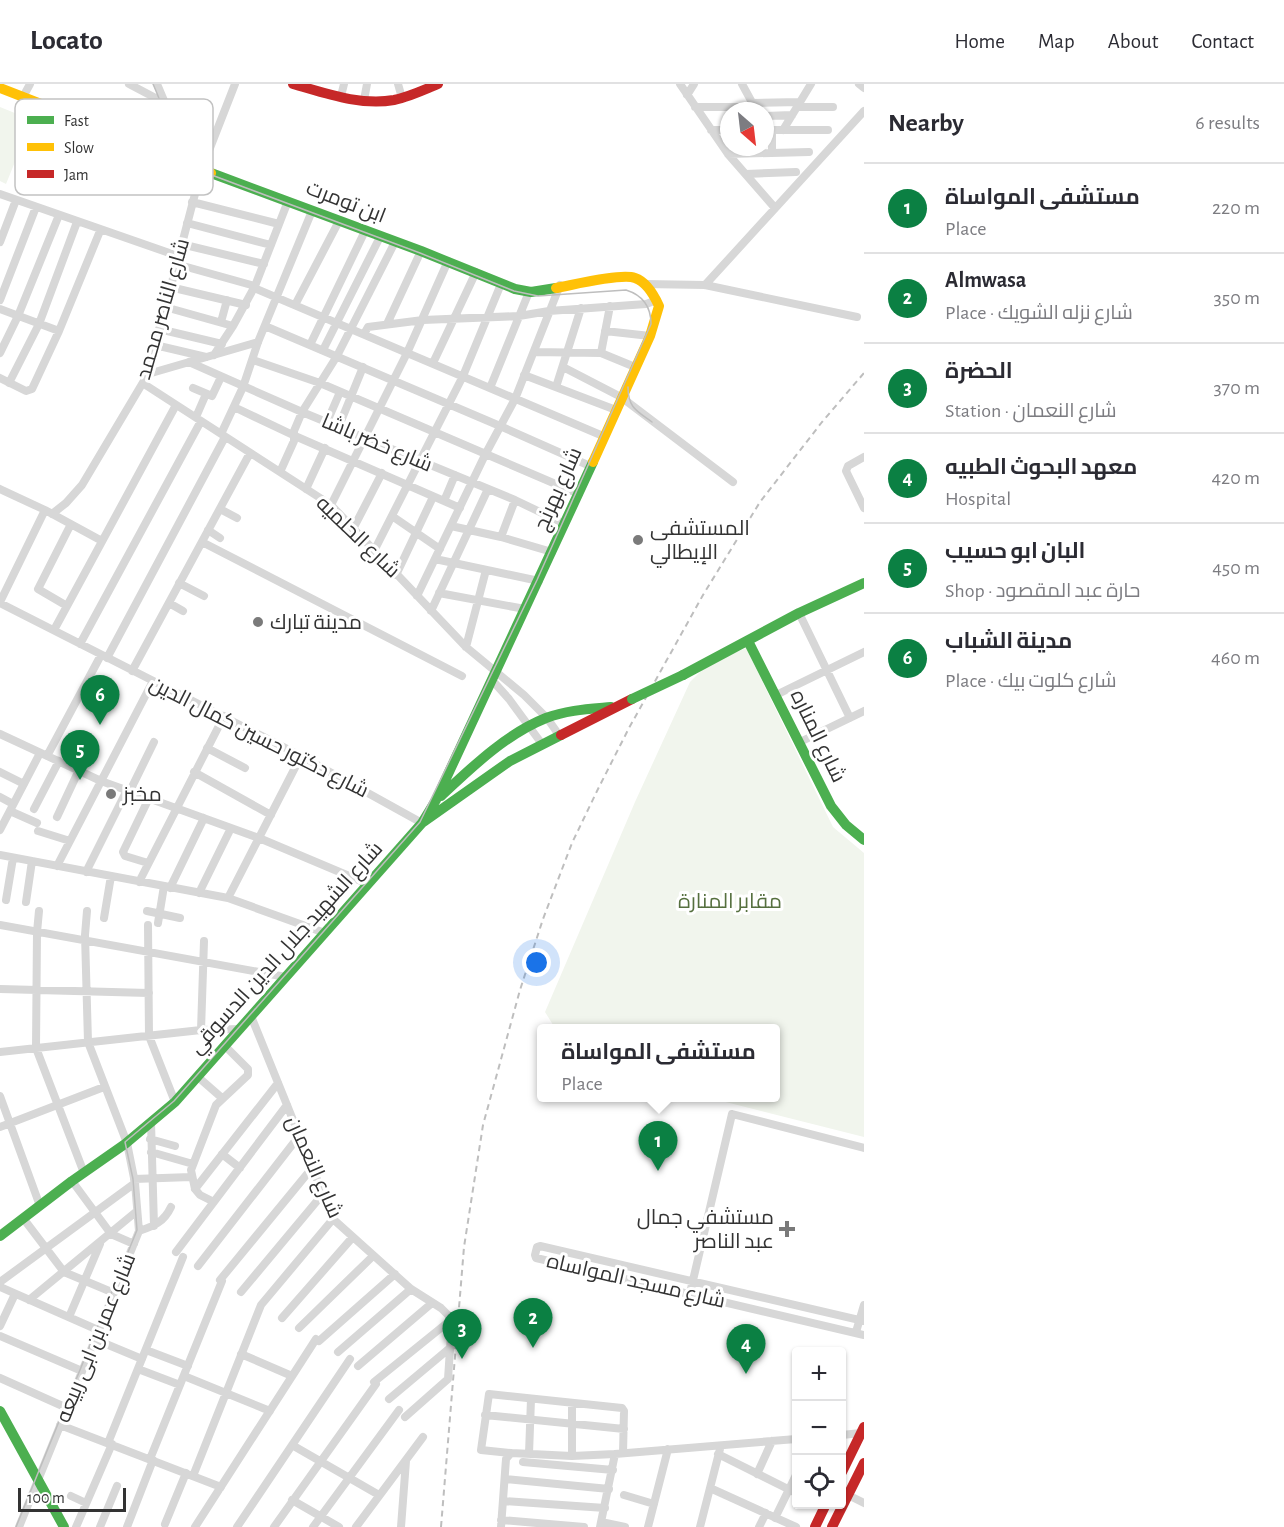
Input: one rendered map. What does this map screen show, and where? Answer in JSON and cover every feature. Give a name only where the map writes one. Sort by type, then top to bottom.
[{"type":"street","points":[[23,97],[30,84]]},
{"type":"street","points":[[129,84],[157,99]]},
{"type":"street","points":[[157,84],[163,99]]},
{"type":"street","name":"شارع الناصر محمد","points":[[213,139],[235,84]]},
{"type":"street","points":[[296,84],[320,87],[341,96],[382,101],[402,98],[424,87],[438,84]]},
{"type":"street","points":[[341,96],[344,84]]},
{"type":"street","points":[[364,100],[367,84]]},
{"type":"street","points":[[398,84],[402,98]]},
{"type":"street","points":[[680,84],[720,143]]},
{"type":"street","points":[[687,95],[694,84],[702,84]]},
{"type":"street","points":[[742,84],[752,102]]},
{"type":"street","points":[[783,130],[811,84]]},
{"type":"street","points":[[859,84],[864,88]]},
{"type":"street","name":"ابن تومرت","points":[[0,88],[28,99]]},
{"type":"street","points":[[774,106],[833,107]]},
{"type":"street","points":[[695,107],[720,107]]},
{"type":"street","points":[[705,285],[864,111]]},
{"type":"street","points":[[774,116],[792,115]]},
{"type":"street","points":[[774,129],[828,130]]},
{"type":"street","points":[[711,130],[720,130]]},
{"type":"street","points":[[774,153],[809,152]]},
{"type":"street","points":[[730,156],[775,208]]},
{"type":"street","points":[[746,174],[796,172]]},
{"type":"street","name":"ابن تومرت","points":[[213,173],[448,261],[501,284],[529,292],[560,285],[626,277],[636,278],[644,284]]},
{"type":"street","points":[[0,194],[255,287],[276,298],[603,436]]},
{"type":"street","name":"شارع الناصر محمد","points":[[49,512],[66,503],[82,485],[144,384],[194,195]]},
{"type":"street","points":[[0,242],[16,200]]},
{"type":"street","points":[[211,356],[222,344],[255,287],[288,201]]},
{"type":"street","points":[[192,202],[279,225]]},
{"type":"street","points":[[0,300],[36,207]]},
{"type":"street","points":[[0,830],[7,811],[104,656],[223,435],[243,387],[258,342],[312,211]]},
{"type":"street","points":[[0,354],[18,316],[58,215]]},
{"type":"street","points":[[295,305],[339,221]]},
{"type":"street","points":[[9,383],[39,324],[77,222]]},
{"type":"street","points":[[186,223],[271,245]]},
{"type":"street","points":[[0,378],[26,392],[32,390],[100,231]]},
{"type":"street","points":[[310,345],[365,231]]},
{"type":"street","points":[[324,350],[380,237]]},
{"type":"street","points":[[280,472],[302,412],[337,356],[395,242]]},
{"type":"street","points":[[181,244],[264,264]]},
{"type":"street","points":[[387,324],[421,251]]},
{"type":"street","points":[[331,505],[423,320],[448,261]]},
{"type":"street","points":[[433,363],[476,272]]},
{"type":"street","points":[[374,551],[463,376],[501,284]]},
{"type":"street","points":[[644,284],[705,285],[857,317]]},
{"type":"street","points":[[363,334],[368,327],[387,324],[423,320],[519,316],[580,308],[646,304],[657,300],[644,284]]},
{"type":"street","points":[[417,596],[485,455],[515,399],[560,285]]},
{"type":"street","points":[[170,287],[246,305]]},
{"type":"street","points":[[490,388],[529,292]]},
{"type":"street","points":[[221,322],[226,300]]},
{"type":"street","name":"شارع بهرنج","points":[[436,800],[539,581],[650,336],[656,321],[657,300]]},
{"type":"street","points":[[601,353],[610,306]]},
{"type":"street","points":[[165,307],[233,326]]},
{"type":"street","points":[[556,387],[580,308]]},
{"type":"street","points":[[0,309],[59,331]]},
{"type":"street","points":[[265,326],[590,466]]},
{"type":"street","points":[[159,329],[222,344]]},
{"type":"street","points":[[605,331],[650,336]]},
{"type":"street","points":[[148,374],[258,342]]},
{"type":"street","points":[[155,345],[211,356]]},
{"type":"street","points":[[534,352],[601,353],[635,367]]},
{"type":"street","points":[[253,360],[320,383],[579,494]]},
{"type":"street","name":"شارع خضر باشا","points":[[189,362],[302,412],[516,500],[565,524]]},
{"type":"street","points":[[339,426],[363,367]]},
{"type":"street","points":[[562,367],[621,397],[733,482]]},
{"type":"street","points":[[524,375],[615,410]]},
{"type":"street","points":[[193,388],[213,395],[221,377]]},
{"type":"street","name":"شارع الحلميه","points":[[144,384],[331,505],[494,676]]},
{"type":"street","points":[[327,422],[340,392]]},
{"type":"street","points":[[80,644],[198,419],[206,394]]},
{"type":"street","points":[[54,630],[176,405]]},
{"type":"street","points":[[234,407],[460,508]]},
{"type":"street","points":[[306,489],[325,448]]},
{"type":"street","points":[[132,670],[250,453]]},
{"type":"street","points":[[863,503],[846,471],[848,466],[864,457]]},
{"type":"street","points":[[353,529],[382,473]]},
{"type":"street","points":[[444,501],[455,475]]},
{"type":"street","points":[[0,489],[102,541]]},
{"type":"street","points":[[431,611],[488,489]]},
{"type":"street","points":[[396,575],[434,496]]},
{"type":"street","points":[[501,537],[516,500]]},
{"type":"street","points":[[220,508],[237,518]]},
{"type":"street","points":[[0,602],[49,512]]},
{"type":"street","points":[[392,516],[440,549]]},
{"type":"street","points":[[67,606],[38,589],[71,524]]},
{"type":"street","points":[[451,526],[501,537],[552,552]]},
{"type":"street","points":[[208,530],[220,538]]},
{"type":"street","points":[[202,542],[462,676]]},
{"type":"street","points":[[435,559],[539,581]]},
{"type":"street","points":[[466,647],[486,570]]},
{"type":"street","points":[[179,583],[204,596]]},
{"type":"street","name":"شارع الشهيد جلال الدين الدسوقي","points":[[0,1236],[72,1181],[127,1143],[175,1102],[422,823],[488,775],[542,744],[683,675],[799,613],[864,583]]},
{"type":"street","points":[[440,593],[525,609]]},
{"type":"street","name":"شارع دكتور حسين كمال الدين","points":[[0,602],[302,756],[422,823]]},
{"type":"street","points":[[169,603],[183,611]]},
{"type":"street","points":[[799,613],[850,718]]},
{"type":"street","name":"شارع المناره","points":[[748,641],[831,806],[840,819],[862,835]]},
{"type":"street","points":[[776,695],[864,652]]},
{"type":"street","points":[[494,676],[524,695],[547,718],[559,735]]},
{"type":"street","points":[[494,676],[542,744]]},
{"type":"street","points":[[57,866],[153,681]]},
{"type":"street","name":"شارع الشهيد جلال الدين الدسوقي","points":[[436,800],[495,750],[530,726],[547,718],[615,707]]},
{"type":"street","points":[[800,742],[864,711]]},
{"type":"street","points":[[139,882],[224,716]]},
{"type":"street","points":[[0,734],[101,781],[259,838],[362,881],[367,886]]},
{"type":"street","points":[[86,872],[154,742]]},
{"type":"street","points":[[207,748],[245,768]]},
{"type":"street","points":[[228,898],[302,756]]},
{"type":"street","points":[[34,809],[59,761]]},
{"type":"street","points":[[57,817],[79,770]]},
{"type":"street","points":[[0,772],[24,784]]},
{"type":"street","points":[[195,772],[271,815]]},
{"type":"street","points":[[0,797],[7,811],[70,841]]},
{"type":"street","points":[[148,863],[125,856],[123,852],[149,798]]},
{"type":"street","points":[[422,823],[436,800]]},
{"type":"street","points":[[158,923],[167,887],[204,818]]},
{"type":"street","points":[[199,893],[231,828]]},
{"type":"street","points":[[0,855],[228,898],[325,933]]},
{"type":"street","points":[[6,900],[13,858]]},
{"type":"street","points":[[26,902],[32,861]]},
{"type":"street","points":[[104,918],[111,876]]},
{"type":"street","points":[[39,910],[36,1048],[84,1173]]},
{"type":"street","name":"شارع عمر بن ابى ربيعه","points":[[19,1527],[139,1231],[135,1181],[127,1143],[88,1042],[87,911]]},
{"type":"street","points":[[147,911],[180,918]]},
{"type":"street","points":[[0,926],[202,960],[286,977]]},
{"type":"street","points":[[148,926],[149,1036],[175,1102]]},
{"type":"street","points":[[201,1030],[204,940]]},
{"type":"street","points":[[0,989],[149,993]]},
{"type":"street","name":"شارع النعمان","points":[[251,1016],[333,1219],[411,1289],[452,1319]]},
{"type":"street","points":[[0,1052],[201,1030],[240,1029]]},
{"type":"street","points":[[214,1202],[200,1195],[195,1189],[191,1177],[193,1164],[212,1112],[222,1098],[248,1075],[248,1069],[225,1046]]},
{"type":"street","points":[[198,1077],[222,1098]]},
{"type":"street","points":[[195,1189],[278,1083]]},
{"type":"street","points":[[0,1127],[104,1087]]},
{"type":"street","points":[[0,1096],[40,1206]]},
{"type":"street","points":[[76,1527],[146,1350],[180,1255],[214,1202],[287,1105]]},
{"type":"street","points":[[690,1293],[732,1114],[864,1148]]},
{"type":"street","points":[[151,1122],[154,1226]]},
{"type":"street","points":[[198,1266],[299,1136]]},
{"type":"street","points":[[150,1139],[175,1146]]},
{"type":"street","points":[[151,1152],[193,1164]]},
{"type":"street","points":[[222,1154],[240,1168]]},
{"type":"street","points":[[137,1527],[128,1525],[221,1280],[312,1168]]},
{"type":"street","points":[[0,1282],[135,1181],[191,1177]]},
{"type":"street","points":[[72,1181],[111,1234],[135,1244]]},
{"type":"street","points":[[241,1292],[322,1195]]},
{"type":"street","points":[[139,1231],[162,1221],[171,1207]]},
{"type":"street","points":[[29,1300],[137,1211]]},
{"type":"street","points":[[23,1218],[64,1272],[114,1293]]},
{"type":"street","points":[[165,1524],[226,1393],[261,1305],[333,1219]]},
{"type":"street","points":[[282,1318],[352,1238]]},
{"type":"street","points":[[69,1317],[100,1242]]},
{"type":"street","name":"شارع مسجد المواساه","points":[[860,1334],[536,1258],[535,1255],[537,1247],[540,1246],[561,1250],[862,1320]]},
{"type":"street","points":[[299,1328],[373,1256]]},
{"type":"street","points":[[195,1527],[317,1340],[394,1274]]},
{"type":"street","points":[[0,1287],[98,1330]]},
{"type":"street","points":[[338,1352],[411,1289]]},
{"type":"street","points":[[0,1326],[15,1294]]},
{"type":"street","points":[[358,1366],[432,1303]]},
{"type":"street","points":[[860,1334],[864,1305]]},
{"type":"street","points":[[405,1417],[447,1380],[452,1319]]},
{"type":"street","points":[[274,1527],[375,1383],[452,1319]]},
{"type":"street","points":[[0,1336],[82,1371]]},
{"type":"street","points":[[94,1339],[142,1359]]},
{"type":"street","points":[[389,1399],[451,1347]]},
{"type":"street","points":[[146,1350],[188,1366]]},
{"type":"street","points":[[242,1354],[292,1376]]},
{"type":"street","points":[[241,1526],[292,1444],[350,1359]]},
{"type":"street","points":[[138,1369],[180,1385]]},
{"type":"street","points":[[184,1376],[270,1411]]},
{"type":"street","points":[[0,1378],[67,1408]]},
{"type":"street","points":[[625,1527],[601,1525],[613,1470],[619,1454],[624,1429],[624,1411],[621,1408],[489,1394],[481,1450],[509,1456],[619,1454],[792,1439]]},
{"type":"street","points":[[529,1454],[531,1399]]},
{"type":"street","points":[[572,1403],[572,1456]]},
{"type":"street","points":[[313,1527],[399,1410]]},
{"type":"street","points":[[0,1411],[62,1526]]},
{"type":"street","points":[[485,1415],[624,1429]]},
{"type":"street","points":[[60,1425],[221,1487]]},
{"type":"street","points":[[846,1434],[862,1430]]},
{"type":"street","points":[[846,1464],[862,1430]]},
{"type":"street","points":[[356,1527],[423,1437]]},
{"type":"street","points":[[757,1474],[772,1441]]},
{"type":"street","points":[[292,1444],[379,1495]]},
{"type":"street","points":[[700,1527],[721,1445]]},
{"type":"street","points":[[648,1527],[668,1449]]},
{"type":"street","points":[[718,1454],[792,1492]]},
{"type":"street","points":[[509,1456],[501,1523],[584,1527]]},
{"type":"street","points":[[400,1527],[406,1459]]},
{"type":"street","points":[[523,1462],[613,1470]]},
{"type":"street","points":[[832,1527],[864,1463]]},
{"type":"street","points":[[505,1479],[609,1489]]},
{"type":"street","points":[[100,1527],[117,1486]]},
{"type":"street","points":[[710,1488],[796,1527]]},
{"type":"street","points":[[775,1518],[792,1493]]},
{"type":"street","points":[[624,1495],[654,1504]]},
{"type":"street","points":[[848,1495],[864,1503]]},
{"type":"street","points":[[71,1496],[86,1503]]},
{"type":"street","points":[[292,1500],[339,1527]]},
{"type":"street","points":[[503,1501],[605,1508]]},
{"type":"street","points":[[815,1527],[822,1509]]},
{"type":"street","points":[[759,1527],[766,1513]]},
{"type":"green space","points":[[0,107],[15,113],[15,162],[6,184],[0,181]]},
{"type":"green space","name":"مقابر المنارة","points":[[746,648],[833,827],[864,853],[864,1137],[726,1102],[780,1102],[780,1024],[552,1024],[545,1012],[635,802],[690,682],[707,665]]},
{"type":"tram line","points":[[153,84],[159,99]]},
{"type":"tram line","points":[[16,1527],[137,1230],[133,1179],[125,1142],[174,1101],[420,822],[537,580],[651,324],[644,302],[637,295],[626,290],[538,296],[514,291],[213,175]]},
{"type":"tram line","points":[[628,387],[632,404],[638,412],[652,422]]},
{"type":"railway","points":[[441,1527],[464,1247],[483,1125],[520,990],[543,919],[572,843],[598,789],[703,595],[760,502],[822,422],[864,373]]},
{"type":"traffic: fast","points":[[213,174],[421,251],[515,289],[531,292],[556,288]]},
{"type":"traffic: fast","points":[[422,823],[436,800],[593,462]]},
{"type":"traffic: fast","points":[[683,675],[799,613],[864,583]]},
{"type":"traffic: fast","points":[[748,641],[831,806],[846,825],[864,840]]},
{"type":"traffic: fast","points":[[632,699],[683,675]]},
{"type":"traffic: fast","points":[[441,796],[490,752],[531,725],[562,713],[611,707]]},
{"type":"traffic: fast","points":[[0,1236],[125,1144],[175,1102],[422,823],[510,761],[561,735]]},
{"type":"traffic: fast","points":[[0,1411],[64,1527]]},
{"type":"traffic: slow","points":[[0,88],[28,99]]},
{"type":"traffic: slow","points":[[556,288],[608,278],[635,278],[647,286],[659,306],[650,336],[593,462]]},
{"type":"traffic: jam","points":[[293,84],[343,98],[368,101],[394,100],[438,84]]},
{"type":"traffic: jam","points":[[561,735],[632,699]]},
{"type":"traffic: jam","points":[[846,1464],[864,1427]]},
{"type":"traffic: jam","points":[[832,1527],[864,1463]]},
{"type":"traffic: jam","points":[[815,1527],[824,1509]]},
{"type":"place","name":"المستشفى الإيطالي","points":[[638,540]]},
{"type":"place","name":"مدينة تبارك","points":[[258,622]]},
{"type":"place","name":"مدينة الشباب","points":[[100,725]]},
{"type":"place","name":"البان ابو حسيب","points":[[80,780]]},
{"type":"place","name":"مخبز","points":[[111,794]]},
{"type":"place","name":"مستشفى المواساة","points":[[658,1171]]},
{"type":"place","name":"مستشفي جمال عبد الناصر","points":[[787,1229]]},
{"type":"place","name":"Almwasa","points":[[533,1348]]},
{"type":"place","name":"الحضرة","points":[[462,1359]]},
{"type":"place","name":"معهد البحوث الطبيه","points":[[746,1374]]}]
